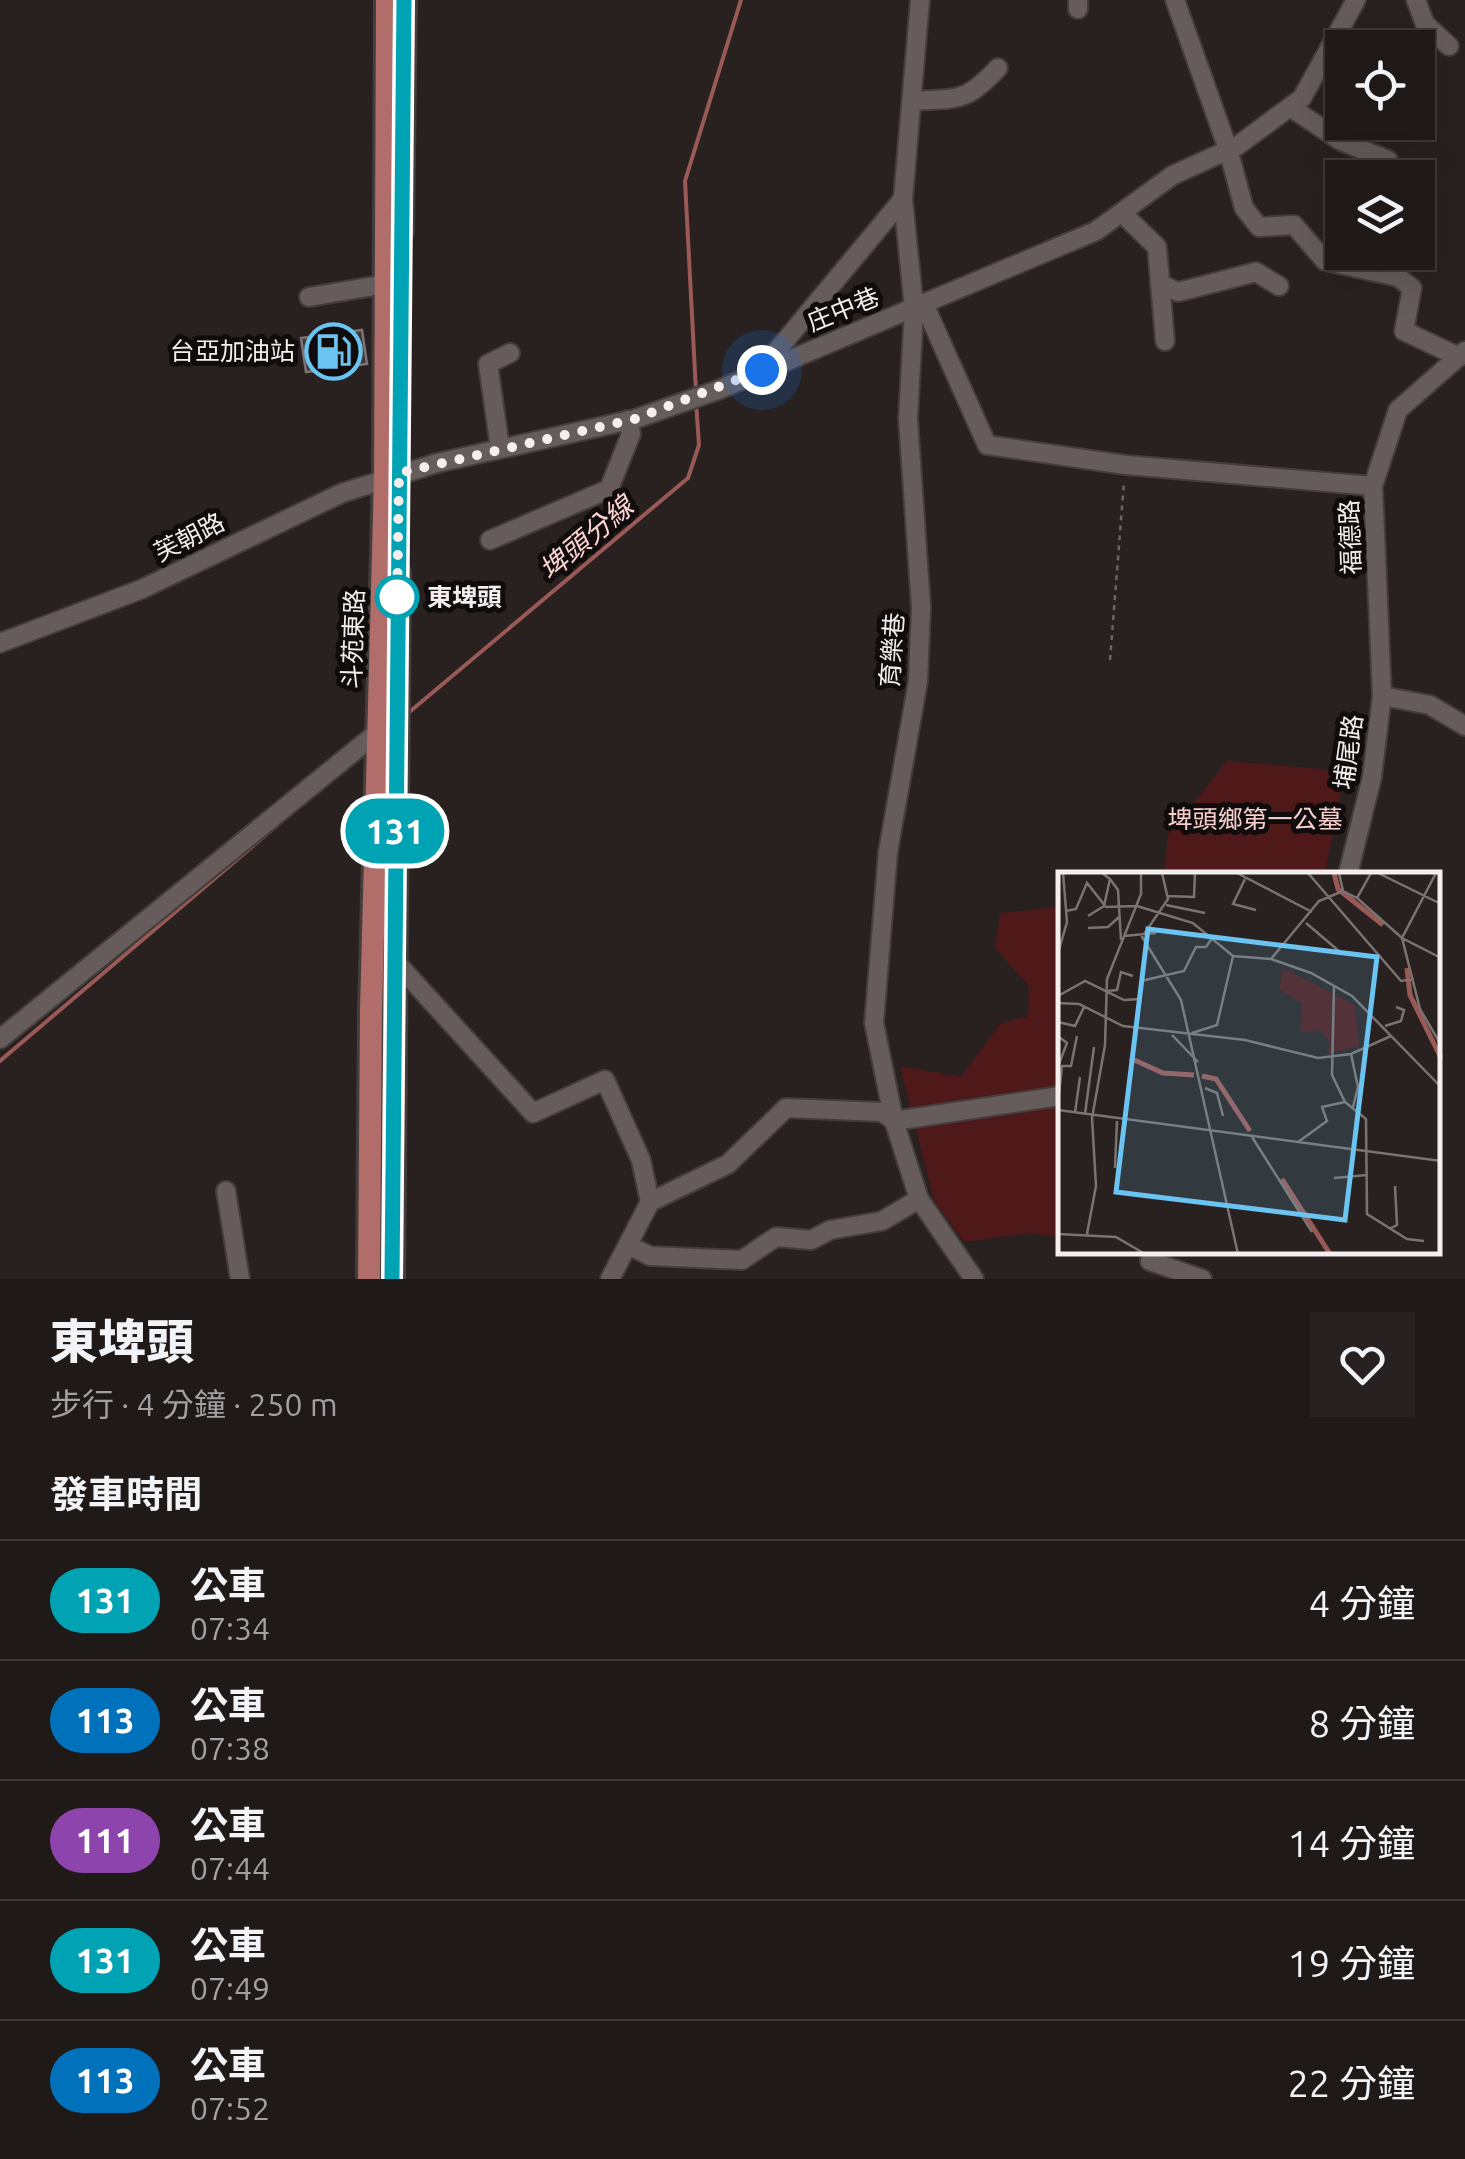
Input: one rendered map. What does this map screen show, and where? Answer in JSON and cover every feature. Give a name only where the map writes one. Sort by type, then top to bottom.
[{"type":"main road","name":"斗苑東路","points":[[388,0],[395,74]]},
{"type":"main road","name":"斗苑東路","points":[[392,1279],[396,715],[391,298],[395,74],[404,0]]},
{"type":"main road","name":"斗苑東路","points":[[369,1279],[378,733],[392,475]]},
{"type":"street","name":"育樂巷","points":[[920,0],[903,200],[919,306],[908,419],[920,606],[918,681],[888,852],[874,1022],[894,1121],[918,1199],[974,1279]]},
{"type":"street","points":[[1175,0],[1228,150],[1244,208],[1259,228],[1294,225],[1326,261],[1398,276],[1412,288],[1404,332],[1462,354]]},
{"type":"street","name":"庄中巷","points":[[392,475],[628,420],[762,370],[1096,231],[1172,175],[1228,150],[1302,98],[1332,51],[1356,0]]},
{"type":"street","points":[[1416,0],[1425,24],[1449,46]]},
{"type":"street","points":[[913,100],[974,94],[998,68]]},
{"type":"street","points":[[1290,106],[1341,141],[1388,160]]},
{"type":"street","points":[[762,370],[903,200]]},
{"type":"street","points":[[1123,214],[1157,246],[1165,341]]},
{"type":"street","points":[[1160,284],[1178,292],[1256,272],[1279,286]]},
{"type":"street","points":[[310,296],[391,298]]},
{"type":"street","points":[[919,306],[987,444],[1126,465],[1373,486]]},
{"type":"street","points":[[500,448],[488,364],[510,354]]},
{"type":"street","name":"福德路","points":[[1382,696],[1373,486],[1398,410],[1462,354]]},
{"type":"street","points":[[490,540],[609,489],[631,434],[628,420]]},
{"type":"street","name":"芙朝路","points":[[0,643],[142,589],[217,550],[392,475]]},
{"type":"street","points":[[1382,696],[1430,705],[1465,726]]},
{"type":"street","name":"埔尾路","points":[[1348,872],[1372,777],[1382,696]]},
{"type":"street","points":[[0,1039],[396,715]]},
{"type":"street","points":[[394,960],[534,1113],[604,1080],[641,1160],[650,1202]]},
{"type":"street","points":[[610,1279],[650,1202],[728,1164],[786,1108],[882,1112],[894,1121],[1058,1096]]},
{"type":"street","points":[[226,1190],[240,1279]]},
{"type":"street","points":[[628,1246],[650,1256],[742,1260],[776,1237],[811,1240],[830,1230],[882,1221],[918,1199]]},
{"type":"street","points":[[1140,1279],[1154,1256],[1202,1279]]},
{"type":"path","points":[[1110,660],[1126,465]]},
{"type":"green space","name":"埤頭鄉第一公墓","points":[[1227,761],[1345,771],[1325,872],[1164,872],[1168,835]]},
{"type":"green space","points":[[1058,907],[1058,1237],[1029,1233],[964,1242],[934,1200],[900,1066],[961,1077],[1000,1024],[1028,1016],[1029,986],[995,948],[1000,913]]},
{"type":"building","name":"台亞加油站","points":[[362,330],[367,364],[306,372],[301,338]]},
{"type":"waterway","name":"埤頭分線","points":[[696,392],[685,181],[741,0]]},
{"type":"waterway","name":"埤頭分線","points":[[407,714],[688,478],[699,445],[696,402]]},
{"type":"waterway","name":"埤頭分線","points":[[0,1061],[301,805]]},
{"type":"bus line","name":"131","points":[[392,1279],[404,0]]},
{"type":"place","name":"台亞加油站","points":[[334,351]]},
{"type":"place","name":"東埤頭","points":[[397,597]]},
{"type":"route","points":[[397,597],[397,612],[399,473],[635,419],[762,370]]}]
